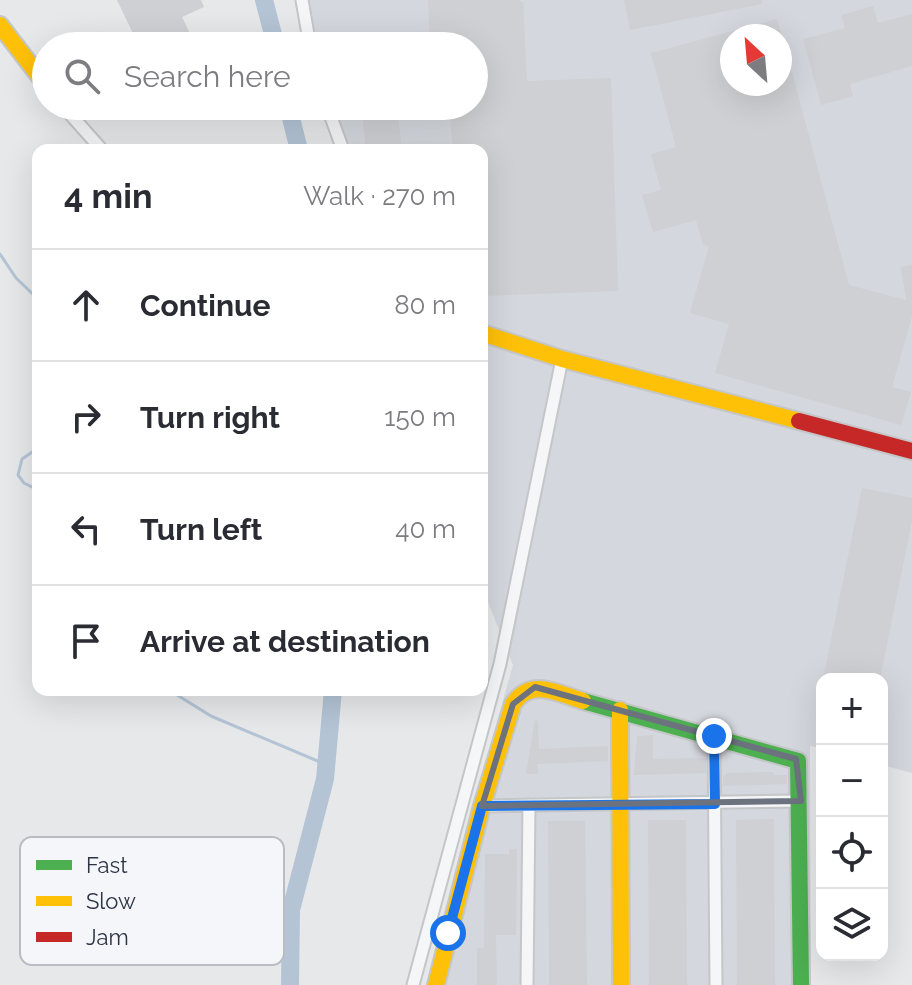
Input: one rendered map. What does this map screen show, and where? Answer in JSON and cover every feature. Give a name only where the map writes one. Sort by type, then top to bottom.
[{"type":"street","points":[[302,0],[308,32]]},
{"type":"street","points":[[0,25],[32,67]]},
{"type":"street","points":[[75,120],[97,144]]},
{"type":"street","points":[[332,120],[341,144]]},
{"type":"street","points":[[488,335],[562,359],[912,451]]},
{"type":"street","points":[[413,985],[500,664],[562,359]]},
{"type":"street","points":[[436,985],[482,806],[513,704],[521,692],[541,687],[796,759],[801,767],[801,985]]},
{"type":"street","points":[[620,710],[621,985]]},
{"type":"street","points":[[714,736],[716,985]]},
{"type":"street","points":[[482,806],[801,801]]},
{"type":"street","points":[[527,985],[529,805]]},
{"type":"highlighted area","points":[[535,687],[796,759],[801,801],[482,806],[513,704]]},
{"type":"shaded area","points":[[300,0],[912,0],[912,773],[888,767],[888,673],[816,673],[816,747],[810,746],[811,985],[429,985],[476,796],[513,665],[488,602],[488,144],[333,144],[327,120],[488,120],[488,32],[307,32]]},
{"type":"building","points":[[117,0],[201,0],[204,7],[182,17],[189,32],[132,32]]},
{"type":"building","points":[[428,0],[519,0],[523,3],[527,81],[611,78],[618,291],[488,296],[488,144],[452,144],[450,120],[488,120],[488,32],[429,32]]},
{"type":"building","points":[[624,0],[762,0],[762,4],[630,30]]},
{"type":"building","points":[[873,6],[878,23],[912,14],[912,66],[850,84],[853,96],[821,105],[803,39],[845,28],[841,15]]},
{"type":"building","points":[[777,19],[778,24],[758,24]]},
{"type":"building","points":[[720,34],[720,96],[792,96],[792,73],[849,285],[906,300],[901,267],[912,265],[912,316],[892,387],[911,392],[901,425],[715,373],[729,324],[690,313],[709,246],[703,244],[696,220],[653,232],[642,195],[661,190],[651,154],[676,147],[651,53]]},
{"type":"building","points":[[363,120],[399,120],[401,144],[365,144]]},
{"type":"building","points":[[862,488],[912,498],[912,521],[881,673],[824,673]]},
{"type":"building","points":[[535,720],[538,721],[539,749],[608,746],[608,761],[537,764],[538,774],[526,774]]},
{"type":"building","points":[[653,735],[653,759],[706,758],[706,773],[634,775],[637,736]]},
{"type":"building","points":[[774,772],[774,775],[787,775],[787,784],[723,786],[723,776],[728,773]]},
{"type":"building","points":[[774,819],[775,985],[737,985],[736,820]]},
{"type":"building","points":[[648,820],[686,820],[687,985],[649,985]]},
{"type":"building","points":[[548,821],[585,821],[587,985],[549,985]]},
{"type":"building","points":[[509,849],[517,849],[516,935],[496,935],[497,985],[477,985],[477,948],[484,948],[485,854],[509,854]]},
{"type":"waterway","points":[[264,0],[272,32]]},
{"type":"waterway","points":[[292,120],[298,144]]},
{"type":"waterway","points":[[0,254],[16,278],[32,293]]},
{"type":"waterway","points":[[32,452],[22,459],[18,475],[32,487]]},
{"type":"waterway","points":[[179,696],[211,716],[327,765]]},
{"type":"waterway","points":[[290,985],[291,910],[325,779],[332,696]]},
{"type":"traffic: fast","points":[[583,701],[798,761],[801,985]]},
{"type":"traffic: slow","points":[[0,25],[32,67]]},
{"type":"traffic: slow","points":[[488,335],[562,359],[799,421]]},
{"type":"traffic: slow","points":[[436,985],[482,806],[513,704],[520,696],[536,689],[554,691],[583,701]]},
{"type":"traffic: slow","points":[[620,710],[621,985]]},
{"type":"traffic: jam","points":[[799,421],[912,451]]},
{"type":"route","points":[[448,933],[482,806],[715,804],[714,736]]}]
